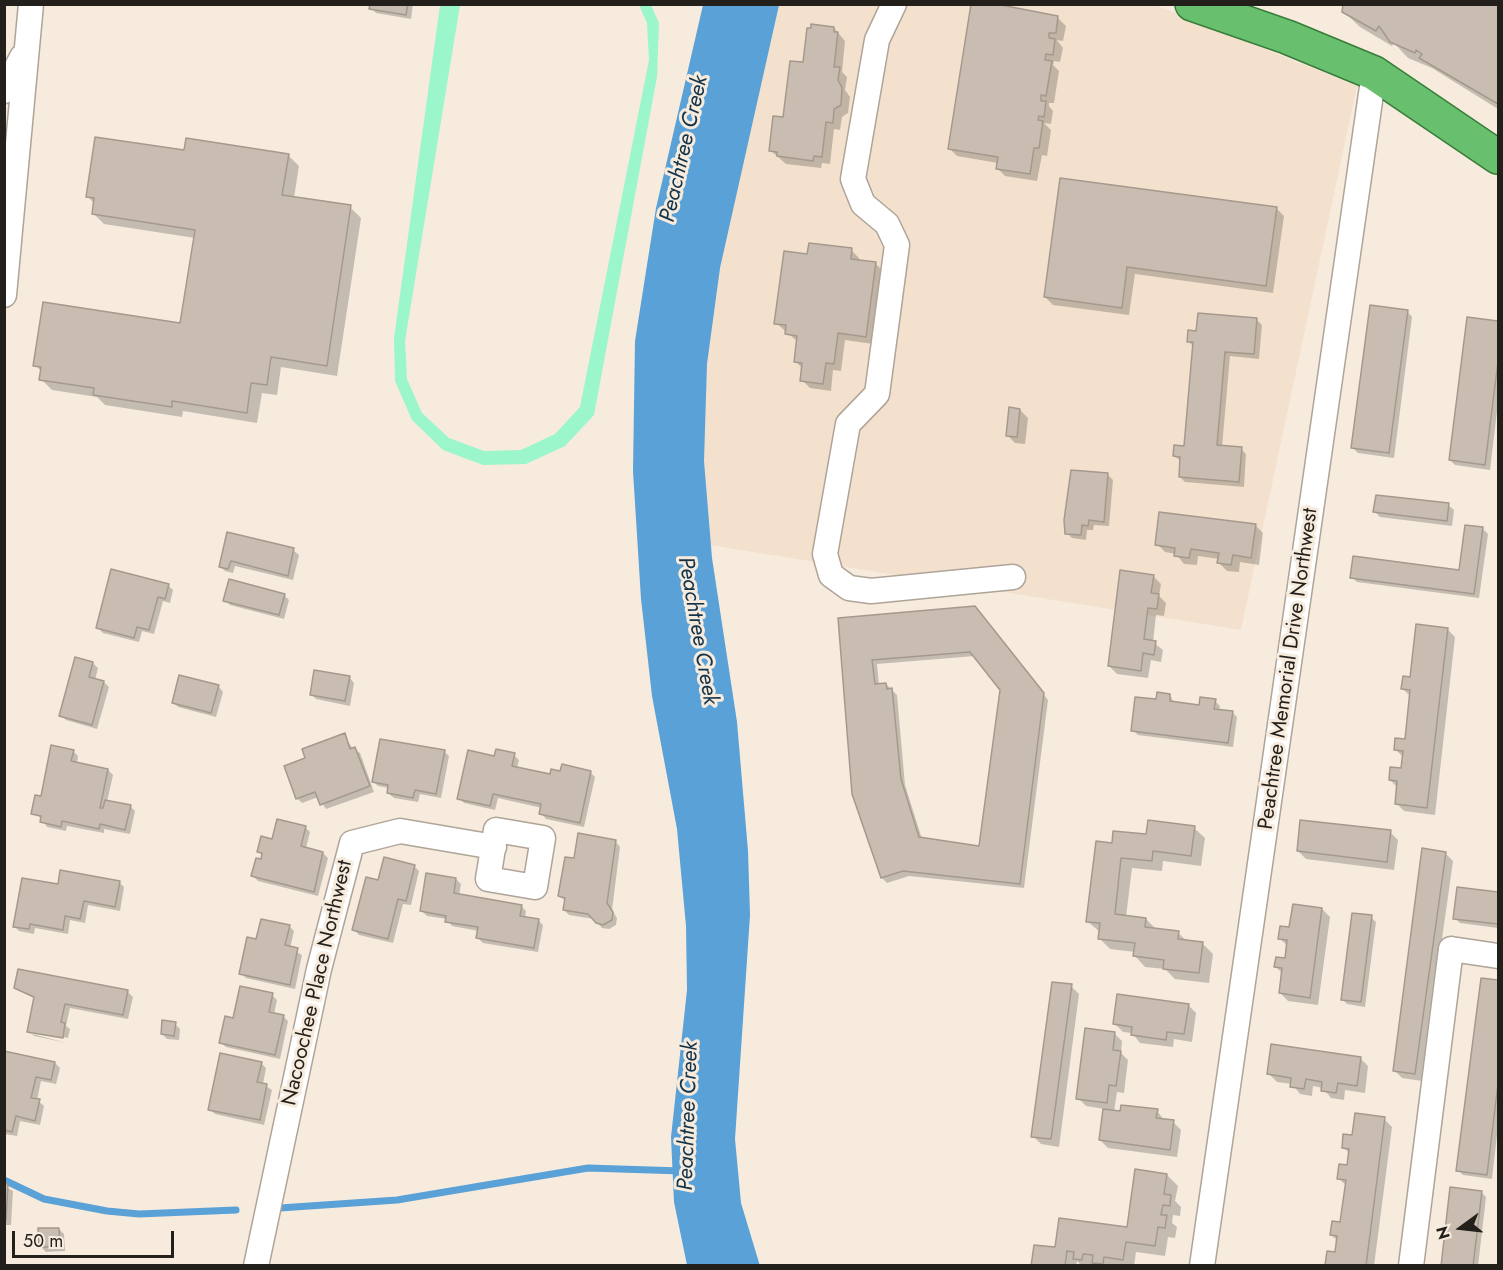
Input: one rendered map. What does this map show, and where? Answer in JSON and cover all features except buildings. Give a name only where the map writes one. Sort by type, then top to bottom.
[{"type":"highway","points":[[1192,4],[1287,37],[1374,74],[1498,157]]},
{"type":"street","points":[[894,4],[877,40],[853,179],[863,204],[887,224],[897,245],[877,394],[848,424],[825,554],[831,575],[849,588],[871,591],[1013,576]]},
{"type":"street","points":[[4,295],[32,7]]},
{"type":"street","points":[[4,91],[28,44]]},
{"type":"street","name":"Peachtree Memorial Drive Northwest","points":[[1203,1266],[1374,74]]},
{"type":"street","name":"Nacoochee Place Northwest","points":[[256,1266],[314,992],[352,843],[400,831],[494,847]]},
{"type":"street","points":[[1411,1266],[1451,949],[1498,956]]},
{"type":"shaded area","points":[[766,5],[1155,5],[1357,86],[1241,630],[659,537]]},
{"type":"green space","points":[[440,5],[460,5],[405,341],[407,379],[422,413],[449,438],[484,451],[521,450],[555,434],[580,407],[649,60],[647,23],[639,5],[651,5],[659,23],[657,77],[594,415],[565,446],[526,464],[483,465],[443,450],[412,420],[395,381],[394,338]]},
{"type":"water","name":"Peachtree Creek","points":[[703,5],[779,5],[720,268],[707,364],[704,461],[712,558],[737,722],[748,851],[750,915],[735,1139],[741,1203],[760,1266],[687,1265],[674,1202],[671,1137],[687,990],[686,926],[677,829],[652,696],[641,599],[633,471],[635,341],[656,208]]},
{"type":"waterway","name":"Peachtree Creek","points":[[280,1208],[397,1200],[588,1168],[682,1171]]},
{"type":"waterway","points":[[4,1180],[44,1199],[107,1211],[139,1214],[236,1210]]}]
